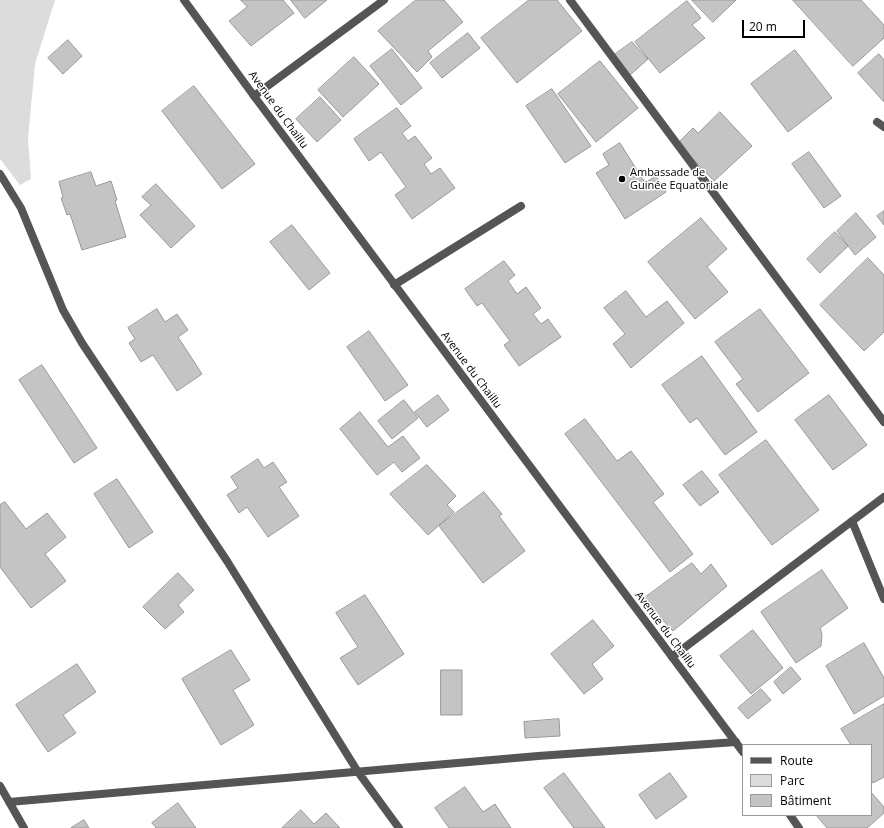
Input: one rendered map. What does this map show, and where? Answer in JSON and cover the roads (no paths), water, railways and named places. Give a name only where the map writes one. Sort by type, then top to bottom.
[{"type":"street","name":"Avenue du Chaillu","points":[[184,0],[394,285],[742,751]]},
{"type":"street","points":[[254,96],[384,0]]},
{"type":"street","points":[[570,0],[884,422]]},
{"type":"street","points":[[877,122],[884,127]]},
{"type":"street","points":[[0,174],[20,208],[63,310],[82,343],[227,561],[358,772],[399,828]]},
{"type":"street","points":[[394,285],[521,206]]},
{"type":"street","points":[[672,657],[884,497]]},
{"type":"street","points":[[852,521],[884,599]]},
{"type":"street","points":[[9,802],[736,742]]},
{"type":"street","points":[[0,786],[24,828]]},
{"type":"street","points":[[791,816],[799,828]]},
{"type":"place","name":"Ambassade de Guinée Equatoriale","points":[[622,179]]}]
